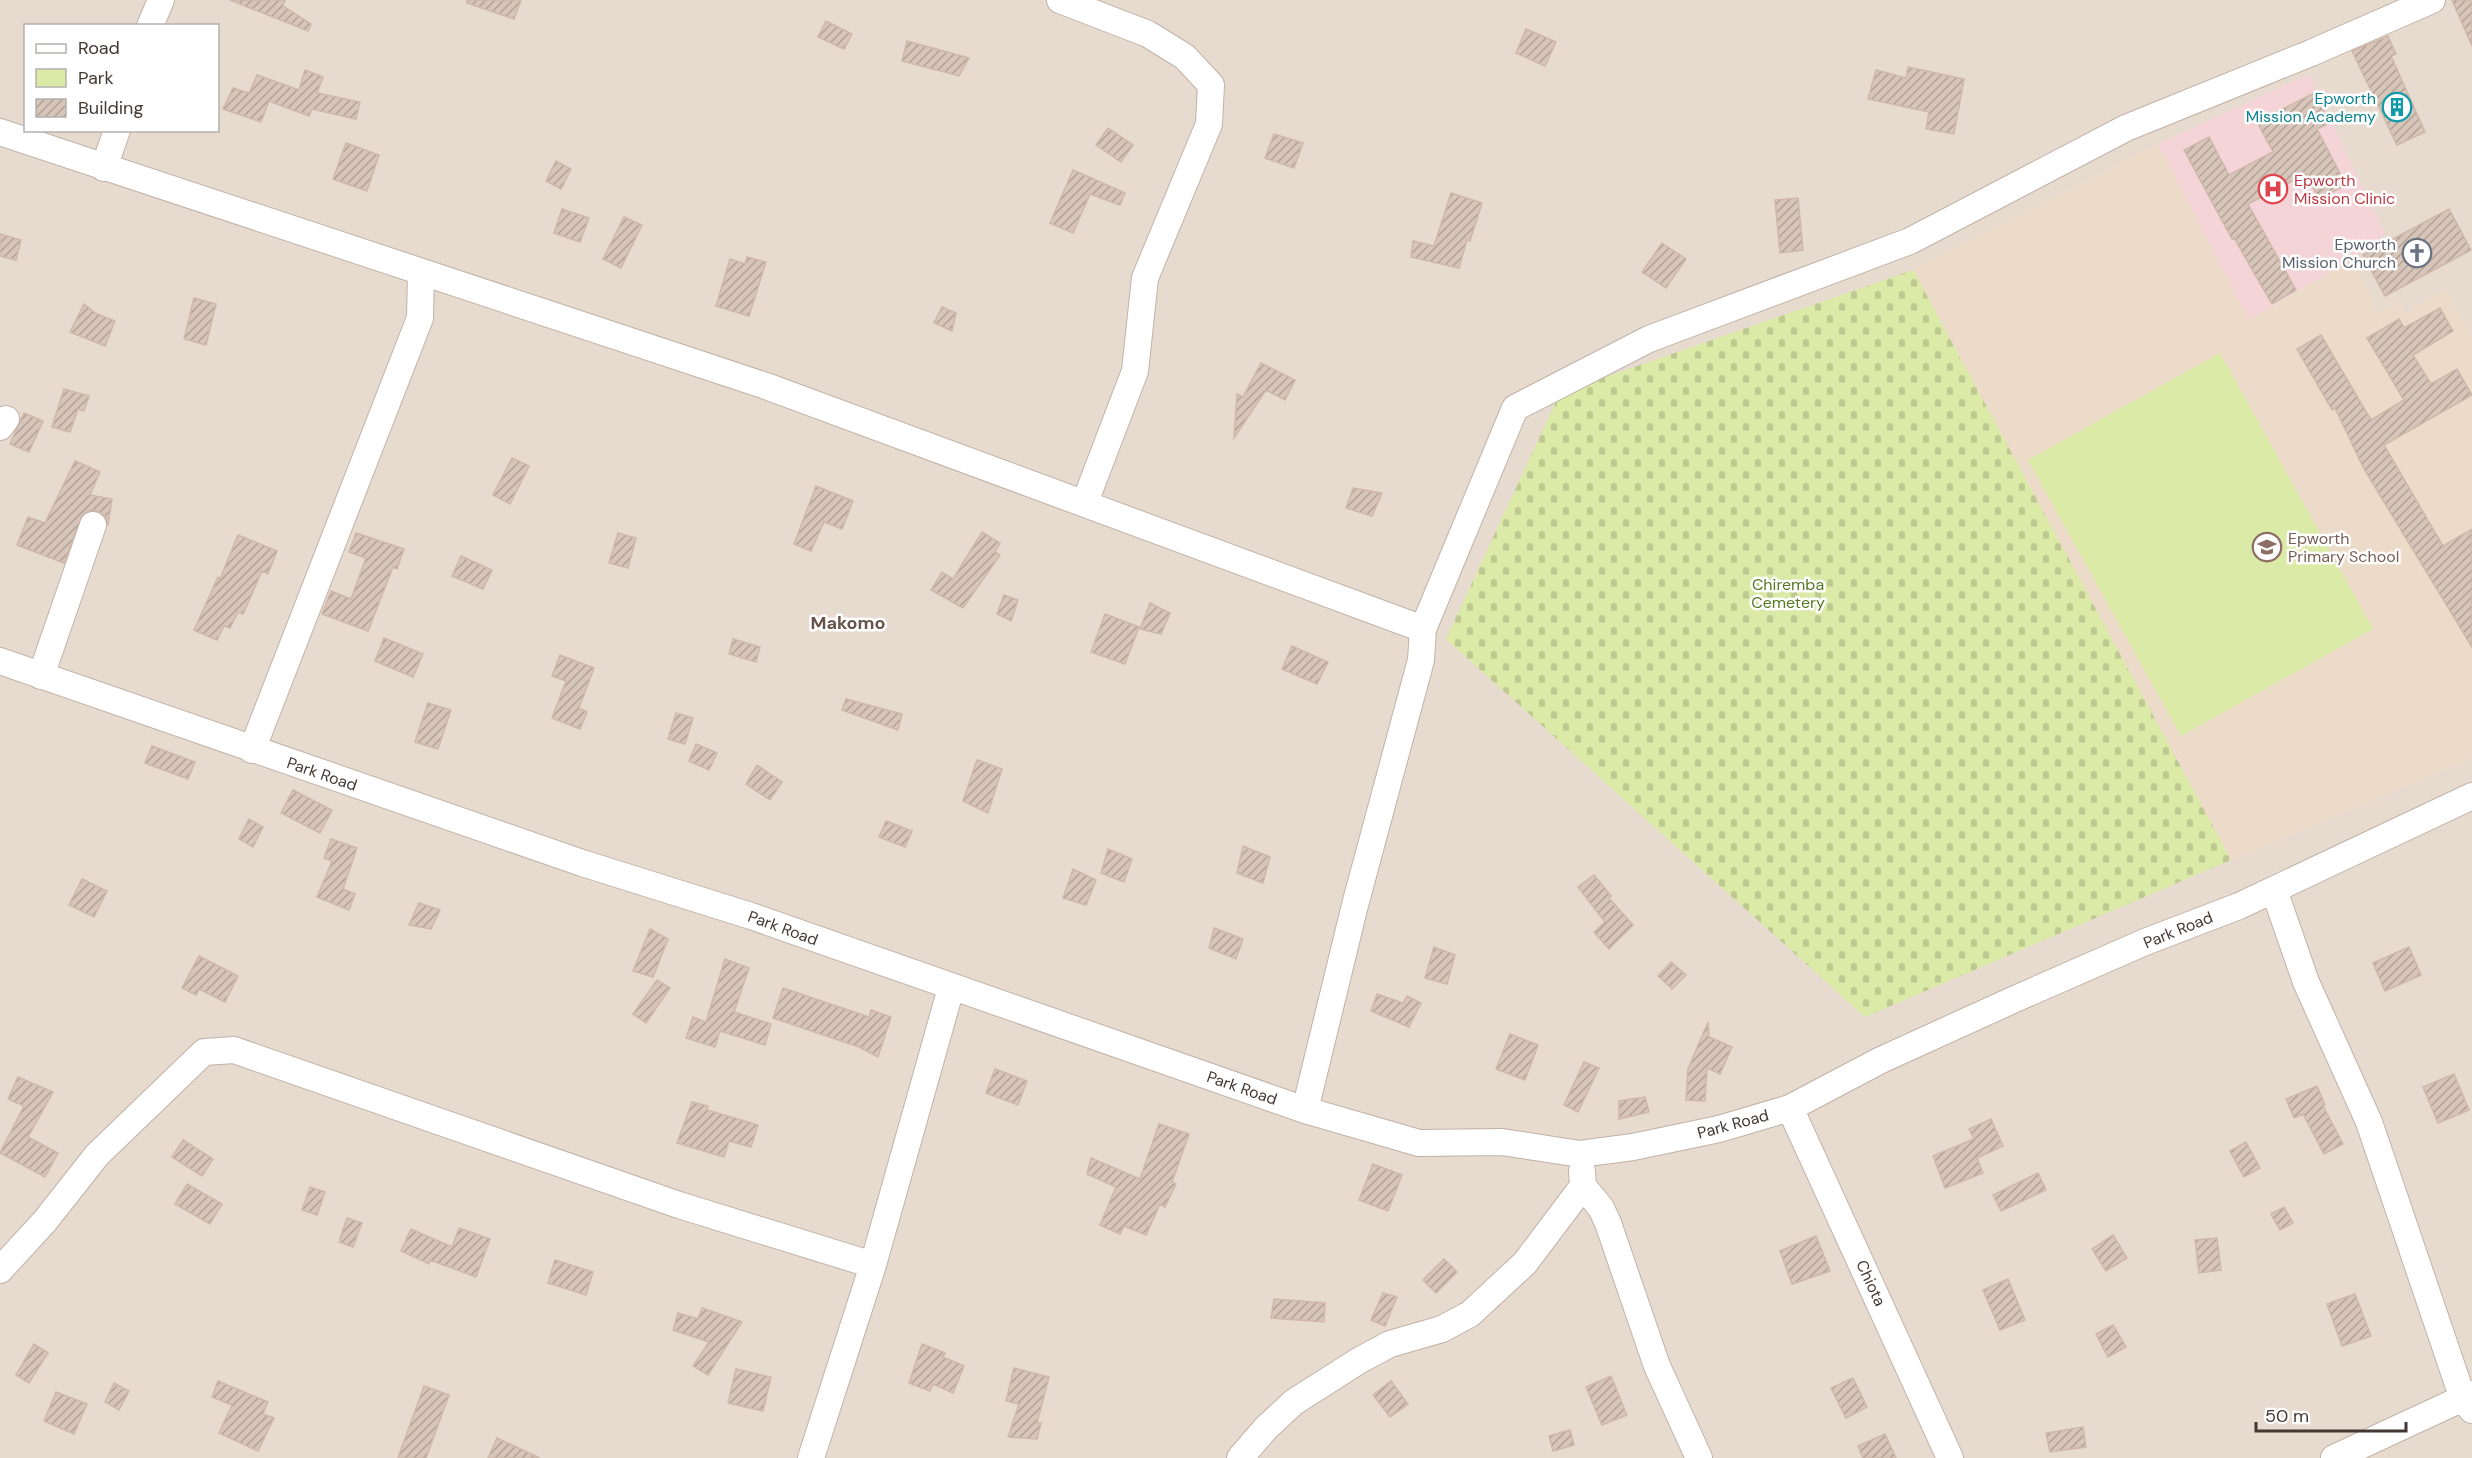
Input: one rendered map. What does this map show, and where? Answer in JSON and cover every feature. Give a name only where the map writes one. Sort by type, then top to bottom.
[{"type":"street","points":[[151,24],[161,0]]},
{"type":"street","points":[[1060,0],[1148,34],[1185,57],[1211,85],[1209,124],[1145,278],[1132,381],[1085,502]]},
{"type":"street","points":[[1305,1110],[1355,905],[1421,660],[1423,630],[1515,408],[1650,339],[1910,241],[2126,128],[2311,53],[2432,0]]},
{"type":"street","points":[[0,132],[766,386],[1085,502],[1423,630]]},
{"type":"street","points":[[104,168],[116,132]]},
{"type":"street","points":[[252,750],[420,318],[421,273]]},
{"type":"street","points":[[41,676],[93,525]]},
{"type":"street","name":"Park Road","points":[[0,661],[582,863],[751,916],[951,988],[1305,1110],[1419,1143],[1502,1142],[1580,1154],[1633,1147],[1719,1129],[1790,1108],[1881,1060],[2015,999],[2274,890],[2472,796]]},
{"type":"street","points":[[2274,890],[2306,982],[2369,1122],[2469,1401],[2334,1458]]},
{"type":"street","points":[[811,1458],[873,1265],[951,988]]},
{"type":"street","points":[[0,1270],[45,1221],[97,1155],[204,1052],[234,1050],[679,1205],[873,1265]]},
{"type":"street","name":"Chiota","points":[[1790,1108],[1950,1458]]},
{"type":"street","points":[[1580,1154],[1583,1186],[1601,1208],[1608,1223],[1657,1366],[1699,1458]]},
{"type":"street","points":[[1240,1458],[1266,1428],[1294,1402],[1360,1360],[1390,1344],[1442,1329],[1470,1314],[1525,1263],[1583,1186]]},
{"type":"shaded area","points":[[0,0],[2472,0],[2472,1458],[0,1458]]},
{"type":"shaded area","name":"Epworth Mission Clinic","points":[[2309,74],[2385,234],[2354,258],[2249,320],[2158,144]]},
{"type":"shaded area","name":"Epworth Primary School","points":[[2158,144],[2249,320],[2354,258],[2377,314],[2399,302],[2405,313],[2445,289],[2472,337],[2472,758],[2231,860],[1913,270]]},
{"type":"green space","name":"Chiremba Cemetery","points":[[1913,270],[2231,860],[1865,1017],[1446,639],[1560,393]]},
{"type":"green space","points":[[2220,353],[2373,629],[2181,736],[2028,460]]},
{"type":"building","points":[[230,0],[285,0],[283,6],[311,24],[308,31]]},
{"type":"building","points":[[467,0],[521,0],[514,19],[467,3]]},
{"type":"building","points":[[2452,0],[2472,0],[2472,46]]},
{"type":"building","points":[[826,21],[852,34],[844,49],[818,37]]},
{"type":"building","points":[[1526,29],[1556,42],[1545,66],[1516,53]]},
{"type":"building","name":"Epworth Mission Academy","points":[[2388,36],[2396,54],[2391,56],[2425,132],[2397,145],[2352,51]]},
{"type":"building","points":[[907,41],[969,58],[959,76],[902,61]]},
{"type":"building","points":[[1908,67],[1964,79],[1954,134],[1926,129],[1929,112],[1868,99],[1876,70],[1906,78]]},
{"type":"building","points":[[305,70],[323,77],[317,93],[360,102],[356,119],[312,109],[309,116],[269,101],[261,122],[223,109],[233,88],[249,93],[257,75],[299,90]]},
{"type":"building","points":[[2314,93],[2330,123],[2317,129],[2346,185],[2319,199],[2306,174],[2248,204],[2296,290],[2272,304],[2234,238],[2232,239],[2184,150],[2209,137],[2229,175],[2273,152],[2257,122]]},
{"type":"building","points":[[1108,128],[1133,145],[1121,162],[1096,145]]},
{"type":"building","points":[[1274,134],[1303,143],[1294,168],[1265,158]]},
{"type":"building","points":[[346,143],[379,155],[367,191],[333,179]]},
{"type":"building","points":[[556,161],[571,169],[561,189],[546,181]]},
{"type":"building","points":[[1073,170],[1125,193],[1120,205],[1090,194],[1073,233],[1050,223]]},
{"type":"building","points":[[1451,193],[1482,203],[1459,268],[1411,257],[1413,241],[1434,246]]},
{"type":"building","points":[[1798,198],[1803,250],[1780,253],[1775,200]]},
{"type":"building","points":[[562,209],[589,218],[580,242],[554,233]]},
{"type":"building","name":"Epworth Mission Church","points":[[2449,209],[2471,250],[2385,296],[2363,255]]},
{"type":"building","points":[[624,217],[642,225],[621,268],[603,259]]},
{"type":"building","points":[[0,234],[21,240],[16,260],[0,256]]},
{"type":"building","points":[[1662,243],[1686,259],[1666,288],[1642,272]]},
{"type":"building","points":[[747,257],[766,262],[749,316],[716,306],[730,259],[745,264]]},
{"type":"building","points":[[194,298],[216,304],[206,345],[184,339]]},
{"type":"building","points":[[84,304],[97,314],[115,321],[105,346],[70,332]]},
{"type":"building","points":[[942,307],[956,313],[952,331],[934,323]]},
{"type":"building","points":[[2440,308],[2453,331],[2413,355],[2431,384],[2457,369],[2472,395],[2384,445],[2443,546],[2472,529],[2472,647],[2364,469],[2335,408],[2332,410],[2297,349],[2321,335],[2371,420],[2404,400],[2367,338],[2399,319],[2404,328]]},
{"type":"building","points":[[1261,363],[1295,380],[1285,400],[1266,390],[1234,438],[1237,394],[1243,397]]},
{"type":"building","points":[[64,389],[89,396],[84,411],[78,409],[70,432],[52,427]]},
{"type":"building","points":[[24,413],[43,421],[29,452],[10,444]]},
{"type":"building","points":[[512,458],[529,466],[510,504],[493,495]]},
{"type":"building","points":[[75,461],[100,472],[90,495],[112,499],[108,525],[105,516],[98,511],[91,510],[83,514],[64,563],[17,545],[28,517],[45,523]]},
{"type":"building","points":[[816,486],[853,501],[842,529],[824,522],[811,551],[794,544]]},
{"type":"building","points":[[1353,488],[1382,493],[1372,516],[1346,508]]},
{"type":"building","points":[[982,532],[1000,543],[995,552],[1000,555],[963,608],[931,590],[942,572],[953,579]]},
{"type":"building","points":[[356,533],[404,549],[397,569],[393,567],[368,631],[322,614],[331,591],[351,599],[366,558],[349,552]]},
{"type":"building","points":[[618,533],[636,538],[628,568],[609,563]]},
{"type":"building","points":[[238,535],[277,551],[268,574],[262,571],[243,614],[238,612],[230,628],[224,626],[217,640],[194,630],[218,577],[220,579]]},
{"type":"building","points":[[461,556],[492,570],[483,589],[452,576]]},
{"type":"building","points":[[1004,595],[1018,600],[1011,621],[997,614]]},
{"type":"building","points":[[1150,603],[1170,613],[1161,634],[1140,629]]},
{"type":"building","points":[[1105,614],[1139,627],[1125,664],[1091,652]]},
{"type":"building","points":[[384,638],[423,654],[413,677],[375,661]]},
{"type":"building","points":[[733,639],[760,647],[756,662],[729,654]]},
{"type":"building","points":[[1292,646],[1328,662],[1317,684],[1282,669]]},
{"type":"building","points":[[560,655],[594,668],[579,708],[587,712],[580,729],[552,718],[566,681],[552,676]]},
{"type":"building","points":[[846,699],[902,714],[898,730],[842,710]]},
{"type":"building","points":[[428,703],[451,710],[438,749],[415,742]]},
{"type":"building","points":[[676,713],[693,718],[685,744],[668,739]]},
{"type":"building","points":[[696,744],[717,753],[709,770],[689,761]]},
{"type":"building","points":[[152,746],[195,762],[188,779],[145,763]]},
{"type":"building","points":[[977,760],[1002,769],[988,813],[963,801]]},
{"type":"building","points":[[757,765],[782,782],[770,800],[746,784]]},
{"type":"building","points":[[293,790],[332,810],[320,833],[281,813]]},
{"type":"building","points":[[249,819],[263,827],[253,847],[239,839]]},
{"type":"building","points":[[886,821],[912,831],[905,847],[879,837]]},
{"type":"building","points":[[331,839],[357,848],[343,889],[355,894],[349,910],[317,897],[332,861],[324,858]]},
{"type":"building","points":[[1243,846],[1270,857],[1263,883],[1237,873]]},
{"type":"building","points":[[1108,849],[1132,859],[1124,882],[1101,873]]},
{"type":"building","points":[[1073,869],[1096,880],[1086,905],[1063,898]]},
{"type":"building","points":[[1594,875],[1611,896],[1609,898],[1633,925],[1609,949],[1594,932],[1605,922],[1578,887]]},
{"type":"building","points":[[82,879],[107,891],[94,917],[69,905]]},
{"type":"building","points":[[419,903],[440,910],[431,929],[409,925]]},
{"type":"building","points":[[1214,928],[1243,939],[1236,959],[1209,948]]},
{"type":"building","points":[[650,929],[668,939],[653,977],[633,971]]},
{"type":"building","points":[[1434,947],[1455,955],[1447,984],[1425,978]]},
{"type":"building","points":[[2409,947],[2421,975],[2385,991],[2373,963]]},
{"type":"building","points":[[199,956],[238,976],[225,1002],[199,989],[196,995],[182,988]]},
{"type":"building","points":[[725,959],[749,968],[734,1012],[771,1024],[765,1045],[720,1031],[715,1047],[686,1038],[693,1017],[706,1022]]},
{"type":"building","points":[[1671,962],[1686,975],[1672,989],[1658,976]]},
{"type":"building","points":[[657,980],[670,988],[646,1023],[633,1014]]},
{"type":"building","points":[[783,988],[869,1017],[871,1010],[891,1017],[878,1057],[859,1047],[773,1018]]},
{"type":"building","points":[[1377,994],[1403,1003],[1407,996],[1421,1003],[1409,1027],[1371,1011]]},
{"type":"building","points":[[1708,1022],[1709,1037],[1732,1047],[1720,1074],[1707,1068],[1705,1101],[1686,1100],[1688,1069]]},
{"type":"building","points":[[1510,1034],[1538,1045],[1525,1080],[1496,1069]]},
{"type":"building","points":[[1584,1062],[1599,1068],[1578,1112],[1564,1105]]},
{"type":"building","points":[[995,1069],[1027,1081],[1018,1105],[986,1093]]},
{"type":"building","points":[[2454,1074],[2469,1110],[2438,1123],[2423,1087]]},
{"type":"building","points":[[18,1077],[53,1092],[28,1137],[58,1153],[45,1177],[0,1153],[24,1106],[8,1099]]},
{"type":"building","points":[[2317,1086],[2325,1105],[2323,1106],[2343,1144],[2324,1154],[2303,1114],[2294,1118],[2286,1099]]},
{"type":"building","points":[[1645,1097],[1649,1112],[1619,1119],[1619,1101]]},
{"type":"building","points":[[692,1102],[708,1106],[707,1110],[758,1125],[751,1147],[729,1141],[724,1157],[677,1143]]},
{"type":"building","points":[[1991,1119],[2003,1146],[1977,1158],[1983,1173],[1945,1188],[1933,1156],[1974,1139],[1969,1129]]},
{"type":"building","points":[[1159,1124],[1189,1134],[1172,1182],[1176,1184],[1165,1207],[1160,1204],[1146,1235],[1124,1226],[1120,1234],[1100,1225],[1116,1187],[1087,1174],[1091,1158],[1140,1179]]},
{"type":"building","points":[[183,1140],[213,1159],[202,1176],[172,1157]]},
{"type":"building","points":[[2246,1142],[2260,1168],[2244,1177],[2230,1151]]},
{"type":"building","points":[[1373,1164],[1402,1175],[1388,1211],[1359,1200]]},
{"type":"building","points":[[2038,1173],[2046,1190],[2001,1211],[1993,1195]]},
{"type":"building","points":[[187,1184],[222,1204],[210,1224],[175,1204]]},
{"type":"building","points":[[310,1187],[325,1192],[317,1215],[302,1210]]},
{"type":"building","points":[[2284,1207],[2293,1223],[2280,1230],[2271,1214]]},
{"type":"building","points":[[347,1218],[362,1223],[353,1247],[339,1242]]},
{"type":"building","points":[[459,1228],[490,1239],[476,1277],[430,1260],[429,1264],[401,1251],[411,1229],[452,1247]]},
{"type":"building","points":[[2113,1235],[2127,1258],[2106,1271],[2092,1249]]},
{"type":"building","points":[[1816,1236],[1830,1271],[1792,1284],[1780,1251]]},
{"type":"building","points":[[2217,1238],[2221,1270],[2199,1273],[2195,1240]]},
{"type":"building","points":[[1444,1259],[1457,1272],[1436,1293],[1423,1280]]},
{"type":"building","points":[[555,1260],[593,1272],[586,1295],[548,1283]]},
{"type":"building","points":[[2008,1279],[2025,1320],[2000,1330],[1983,1290]]},
{"type":"building","points":[[1383,1293],[1397,1297],[1385,1326],[1371,1320]]},
{"type":"building","points":[[2355,1294],[2371,1336],[2342,1346],[2327,1304]]},
{"type":"building","points":[[1274,1299],[1325,1303],[1324,1322],[1271,1318]]},
{"type":"building","points":[[702,1308],[742,1322],[708,1375],[693,1366],[709,1342],[673,1330],[678,1313],[698,1319]]},
{"type":"building","points":[[2113,1325],[2126,1347],[2108,1357],[2096,1334]]},
{"type":"building","points":[[34,1344],[48,1353],[29,1383],[16,1375]]},
{"type":"building","points":[[922,1344],[945,1353],[943,1357],[964,1366],[953,1393],[933,1384],[930,1391],[909,1383]]},
{"type":"building","points":[[1014,1368],[1049,1377],[1037,1423],[1041,1423],[1037,1439],[1008,1437],[1019,1404],[1006,1401]]},
{"type":"building","points":[[736,1369],[771,1377],[763,1411],[728,1403]]},
{"type":"building","points":[[1611,1376],[1627,1415],[1602,1425],[1586,1387]]},
{"type":"building","points":[[1853,1378],[1867,1407],[1846,1418],[1831,1388]]},
{"type":"building","points":[[218,1381],[268,1402],[263,1414],[274,1418],[258,1451],[219,1433],[232,1405],[212,1397]]},
{"type":"building","points":[[1391,1381],[1408,1404],[1390,1417],[1373,1395]]},
{"type":"building","points":[[114,1383],[129,1391],[119,1410],[105,1402]]},
{"type":"building","points":[[424,1386],[449,1395],[426,1458],[398,1458]]},
{"type":"building","points":[[56,1392],[87,1404],[74,1434],[44,1421]]},
{"type":"building","points":[[2083,1427],[2086,1447],[2050,1452],[2046,1433]]},
{"type":"building","points":[[1570,1430],[1574,1445],[1553,1451],[1549,1436]]},
{"type":"building","points":[[1885,1434],[1896,1458],[1863,1458],[1858,1446]]},
{"type":"building","points":[[497,1438],[540,1458],[488,1458]]},
{"type":"place","name":"Epworth Mission Academy","points":[[2397,107]]},
{"type":"place","name":"Epworth Mission Clinic","points":[[2273,189]]},
{"type":"place","name":"Epworth Mission Church","points":[[2417,253]]},
{"type":"place","name":"Epworth Primary School","points":[[2267,547]]},
{"type":"district","name":"Makomo","points":[[848,623]]}]
